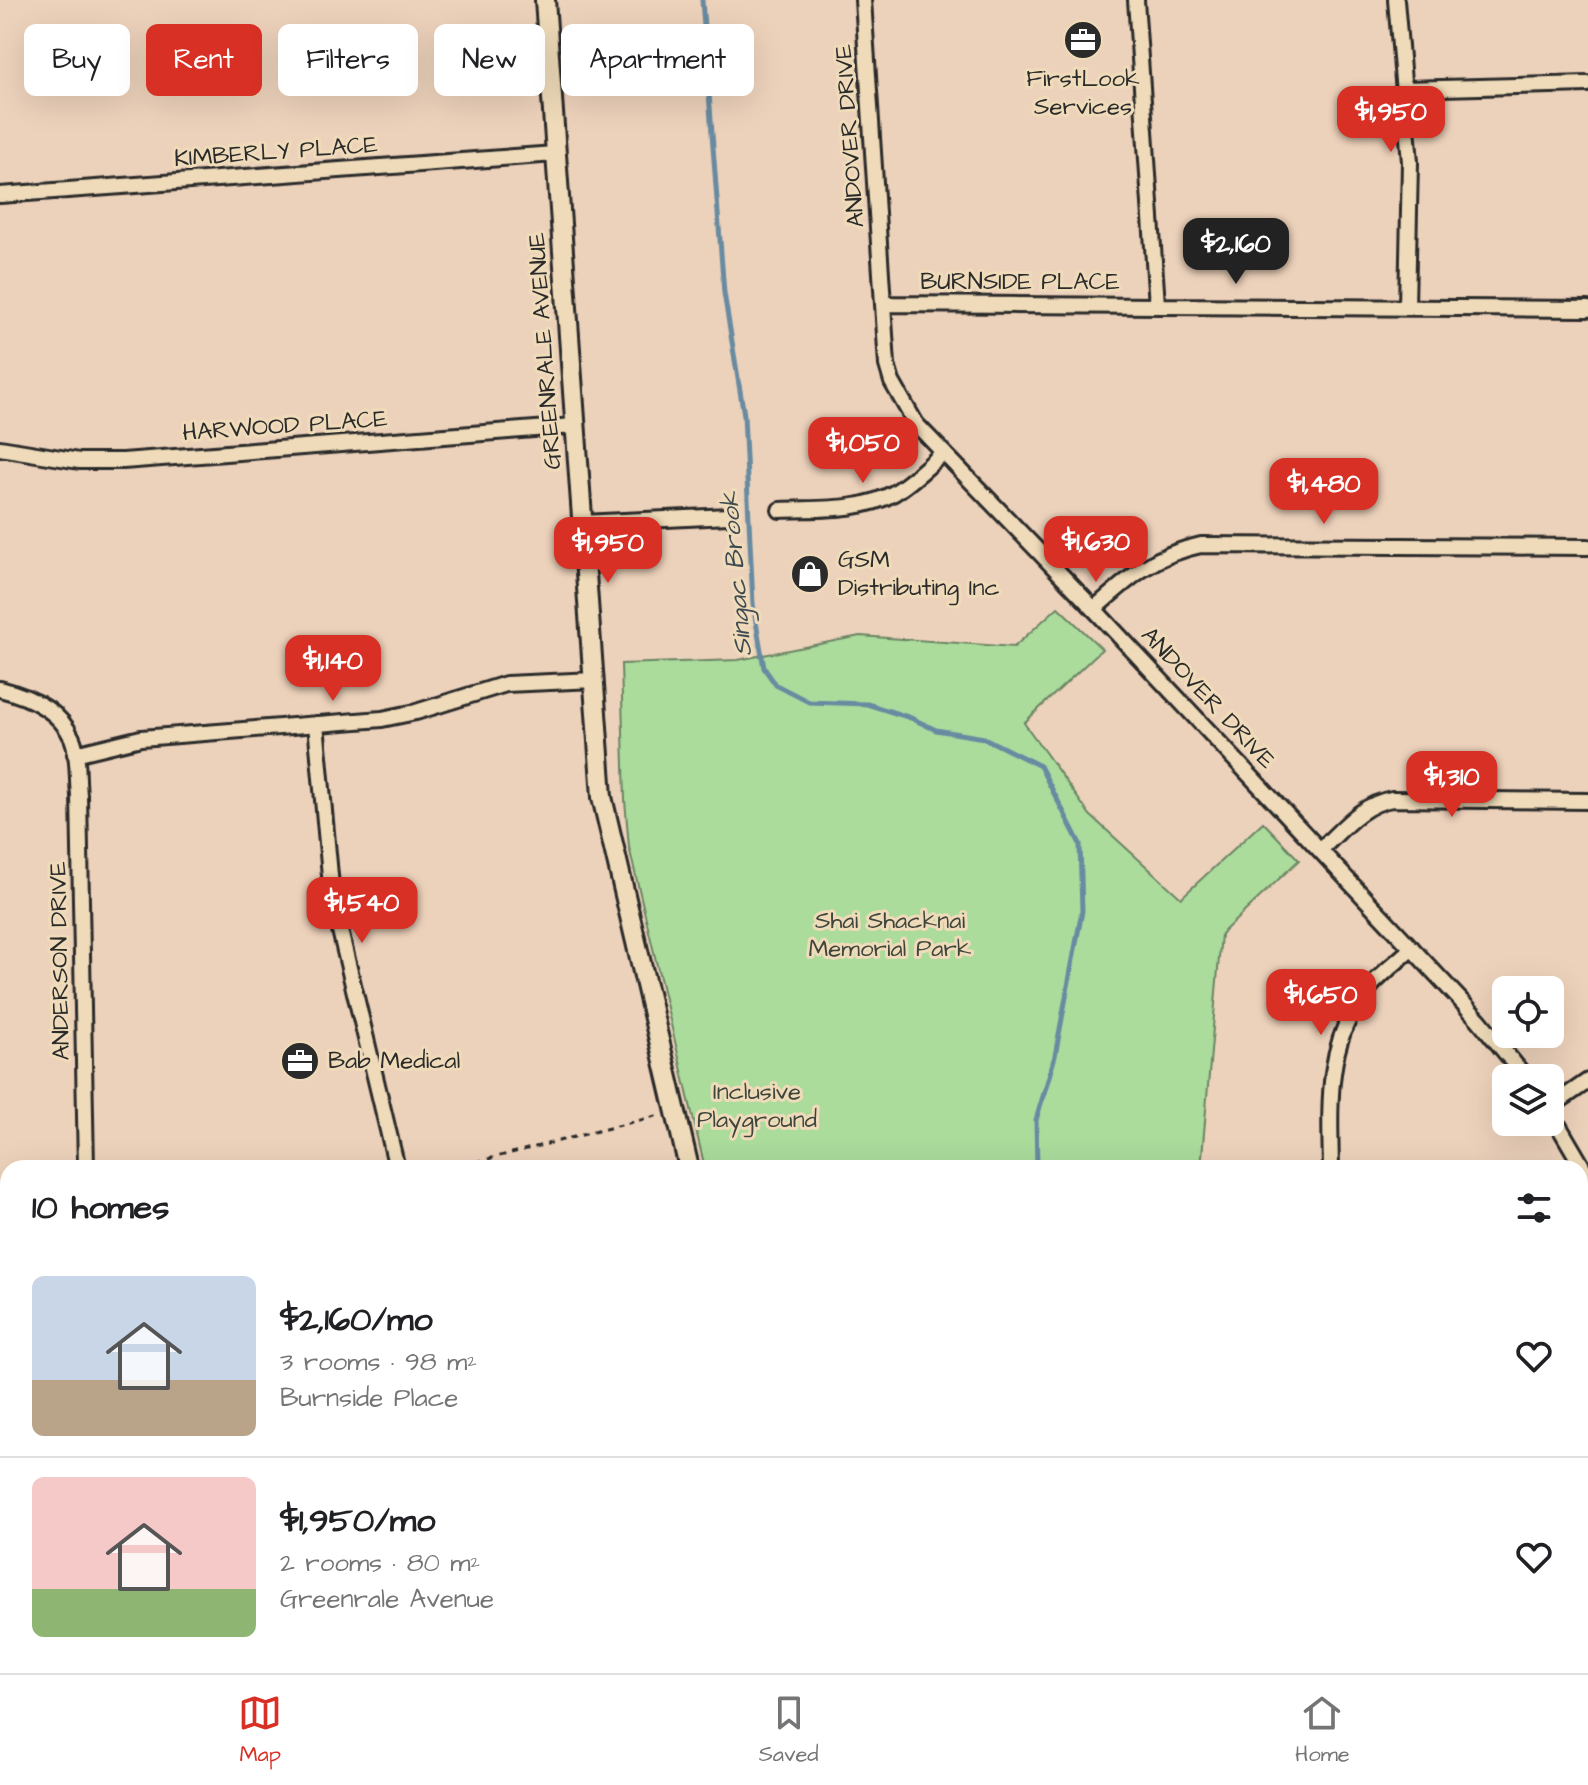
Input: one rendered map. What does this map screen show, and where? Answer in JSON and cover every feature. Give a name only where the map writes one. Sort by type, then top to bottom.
[{"type":"street","name":"GREENRALE AVENUE","points":[[545,0],[602,797],[687,1160]]},
{"type":"street","name":"ANDOVER DRIVE","points":[[863,0],[887,365],[892,382],[916,424],[1412,948],[1479,1020],[1515,1064]]},
{"type":"street","points":[[1136,0],[1157,305]]},
{"type":"street","points":[[1396,0],[1410,162],[1407,307]]},
{"type":"street","points":[[1405,89],[1588,84]]},
{"type":"street","name":"KIMBERLY PLACE","points":[[0,195],[555,154]]},
{"type":"street","name":"BURNSIDE PLACE","points":[[883,304],[1588,309]]},
{"type":"street","name":"HARWOOD PLACE","points":[[0,448],[79,461],[123,461],[574,426]]},
{"type":"street","points":[[780,510],[856,506],[878,500],[911,482],[943,453]]},
{"type":"street","points":[[582,523],[729,516]]},
{"type":"street","points":[[1094,609],[1135,572],[1156,559],[1178,549],[1201,545],[1588,547]]},
{"type":"street","points":[[0,689],[35,700],[52,712],[72,739],[75,754],[141,738],[382,719],[416,712],[506,684],[595,680]]},
{"type":"street","points":[[316,724],[332,897],[395,1160]]},
{"type":"street","name":"ANDERSON DRIVE","points":[[75,754],[79,811],[86,1160]]},
{"type":"street","points":[[1320,850],[1365,808],[1378,801],[1588,801]]},
{"type":"street","points":[[1331,1160],[1330,1090],[1340,1037],[1364,994],[1412,948]]},
{"type":"street","points":[[1564,1099],[1588,1081]]},
{"type":"street","points":[[1564,1134],[1579,1160]]},
{"type":"path","points":[[484,1160],[675,1111]]},
{"type":"green space","name":"Shai Shacknai Memorial Park","points":[[1058,607],[1102,649],[1024,723],[1090,815],[1181,898],[1263,822],[1299,860],[1221,934],[1202,1160],[703,1160],[629,847],[621,664],[738,660],[860,636],[1014,647]]},
{"type":"waterway","name":"Singac Brook","points":[[702,0],[724,293],[744,415],[753,604],[764,668],[776,685],[809,702],[867,704],[911,718],[936,730],[984,738],[1040,766],[1080,844],[1082,911],[1055,1056],[1036,1120],[1037,1160]]},
{"type":"place","name":"FirstLook Services","points":[[1083,40]]},
{"type":"place","name":"GSM Distributing Inc","points":[[810,574]]},
{"type":"place","name":"Bab Medical","points":[[300,1061]]},
{"type":"park label","name":"Inclusive Playground","points":[[757,1106]]}]
